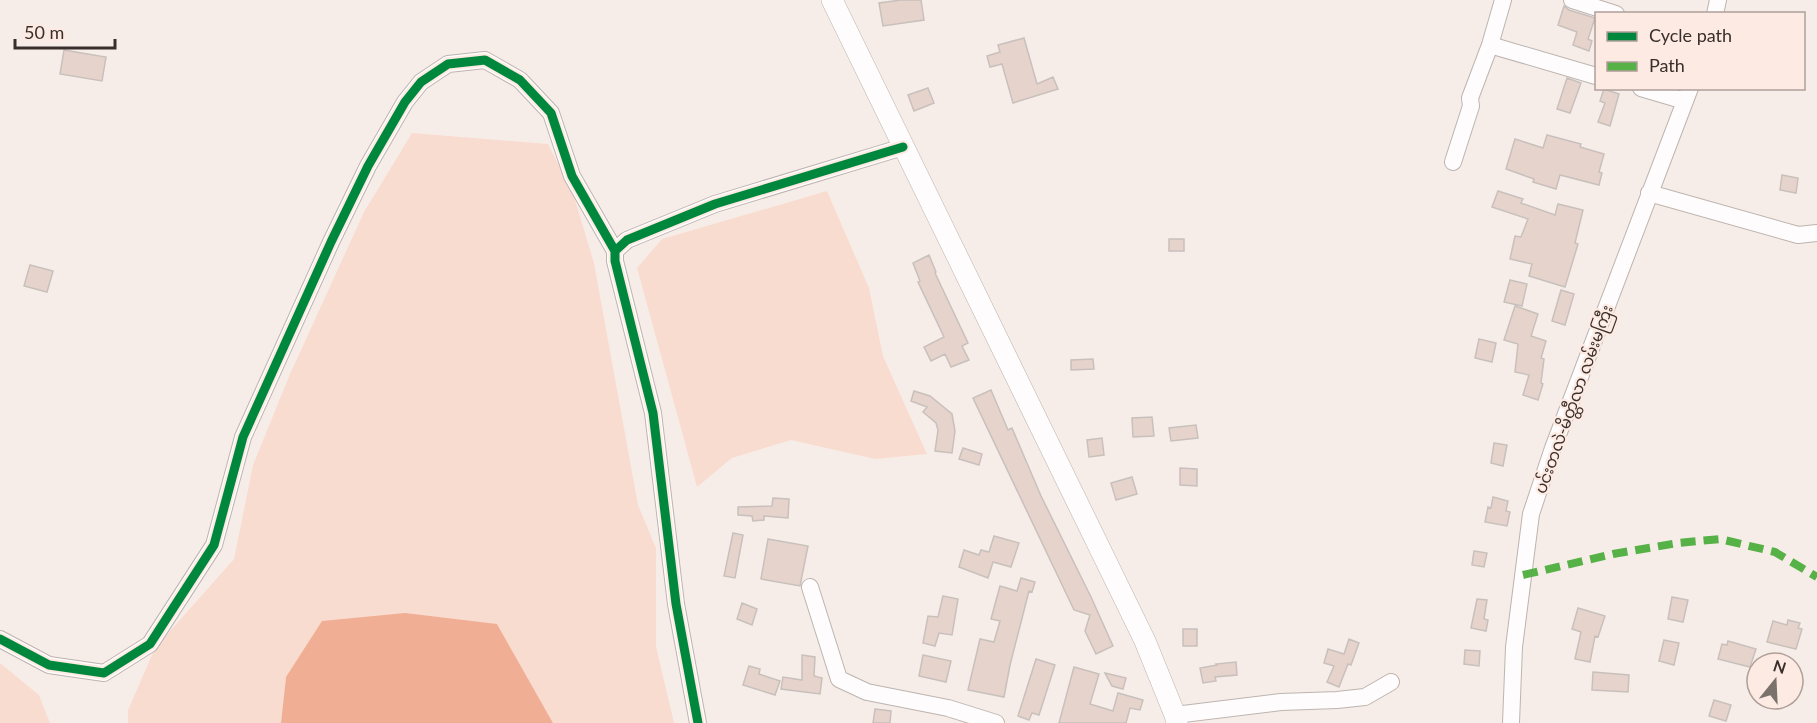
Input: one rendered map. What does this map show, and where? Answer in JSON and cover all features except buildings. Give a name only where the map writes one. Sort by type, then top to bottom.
[{"type":"main road","points":[[832,0],[1145,641],[1176,719]]},
{"type":"street","points":[[1453,162],[1471,106],[1470,98],[1490,45],[1503,0]]},
{"type":"street","points":[[1572,0],[1610,12]]},
{"type":"street","points":[[1490,45],[1595,76]]},
{"type":"street","points":[[0,639],[49,665],[104,673],[150,644],[214,545],[243,437],[368,166],[405,102],[421,82],[448,64],[485,60],[520,80],[550,113],[572,176],[615,251],[615,261],[653,413],[675,604],[698,723]]},
{"type":"street","points":[[1654,90],[1687,95]]},
{"type":"street","name":"ပင်းတလဲ-မိတ္ထီလာ လမ်းမကြီး","points":[[1511,723],[1514,647],[1532,514],[1553,448],[1687,95]]},
{"type":"street","points":[[615,251],[627,240],[715,204],[903,147]]},
{"type":"street","points":[[1649,193],[1798,235],[1817,234]]},
{"type":"street","points":[[810,587],[838,679],[867,692],[948,708],[996,723]]},
{"type":"street","points":[[1176,719],[1281,702],[1365,697],[1391,682]]},
{"type":"shaded area","points":[[412,133],[548,144],[573,193],[594,263],[638,505],[656,548],[656,646],[674,723],[553,723],[497,624],[286,677],[281,723],[128,723],[128,710],[155,648],[234,559],[253,465],[290,374],[364,212]]},
{"type":"shaded area","points":[[827,191],[869,288],[883,356],[927,454],[875,459],[791,440],[732,458],[697,487],[637,268],[662,239]]},
{"type":"shaded area","points":[[405,613],[497,624],[553,723],[281,723],[286,677],[322,621]]},
{"type":"shaded area","points":[[0,663],[39,695],[50,723],[0,723]]},
{"type":"marked path","points":[[1523,575],[1613,554],[1678,543],[1720,539],[1775,552],[1817,577]]},
{"type":"cycle path","points":[[0,639],[49,665],[104,673],[150,644],[214,545],[243,437],[368,166],[405,102],[421,82],[448,64],[485,60],[520,80],[551,113],[572,176],[615,251]]},
{"type":"cycle path","points":[[698,723],[676,604],[653,413],[615,261],[615,251],[627,240],[715,204],[903,147]]}]
